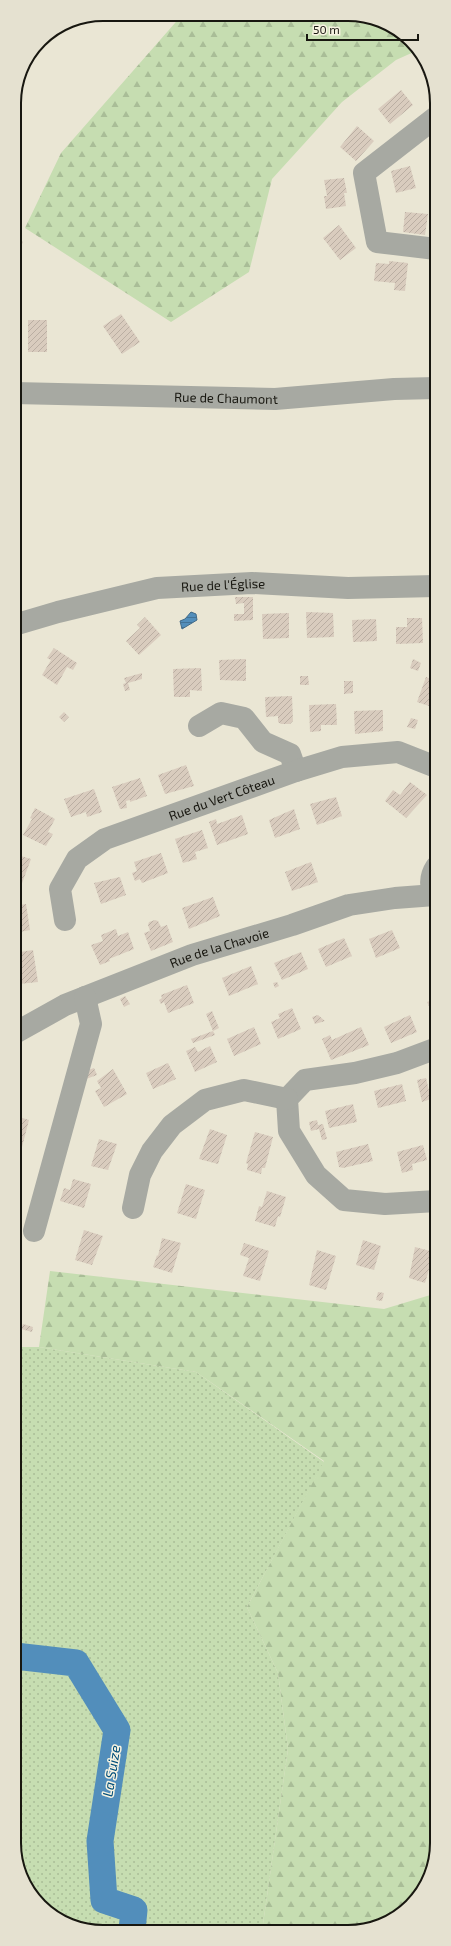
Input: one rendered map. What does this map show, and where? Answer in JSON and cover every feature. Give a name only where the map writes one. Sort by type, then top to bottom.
[{"type":"street","points":[[430,122],[364,173],[377,242],[430,248]]},
{"type":"street","name":"Rue de Chaumont","points":[[21,393],[275,399],[394,389],[430,388]]},
{"type":"street","name":"Rue de l'Église","points":[[21,623],[58,612],[157,588],[252,583],[348,588],[430,586]]},
{"type":"street","points":[[199,726],[221,713],[244,718],[263,742],[290,754],[296,771]]},
{"type":"street","name":"Rue du Vert Côteau","points":[[65,920],[60,889],[77,859],[105,839],[296,771],[342,757],[398,752],[430,765]]},
{"type":"street","name":"Rue de la Chavoie","points":[[21,1029],[65,1005],[192,955],[292,925],[350,905],[395,898],[430,896]]},
{"type":"street","points":[[34,1232],[91,1024],[85,997]]},
{"type":"street","points":[[430,1050],[397,1063],[355,1073],[305,1080],[287,1099],[289,1131],[316,1175],[344,1200],[384,1204],[430,1201]]},
{"type":"street","points":[[133,1208],[140,1175],[152,1151],[172,1125],[205,1100],[244,1090],[287,1099]]},
{"type":"green space","points":[[177,21],[354,21],[380,27],[398,38],[413,53],[396,60],[342,102],[272,179],[249,272],[171,322],[25,228],[61,153]]},
{"type":"green space","points":[[50,1271],[384,1309],[430,1295],[430,1849],[424,1875],[419,1884],[406,1901],[394,1911],[374,1921],[359,1924],[263,1925],[288,1749],[278,1673],[247,1607],[324,1461],[196,1372],[39,1347]]},
{"type":"green space","points":[[21,1347],[39,1347],[196,1372],[324,1462],[247,1607],[278,1673],[288,1749],[263,1925],[92,1924],[77,1921],[57,1911],[45,1901],[32,1884],[27,1875],[24,1864],[21,1843]]},
{"type":"water","points":[[191,612],[196,614],[197,620],[182,629],[180,621],[185,619]]},
{"type":"building","points":[[424,71],[427,81],[422,72]]},
{"type":"building","points":[[401,90],[413,105],[390,124],[378,109]]},
{"type":"building","points":[[357,126],[374,141],[356,161],[340,147]]},
{"type":"building","points":[[410,166],[416,188],[396,193],[391,171]]},
{"type":"building","points":[[344,178],[347,193],[344,193],[346,206],[326,209],[324,196],[327,196],[324,180]]},
{"type":"building","points":[[405,212],[428,214],[425,235],[403,232]]},
{"type":"building","points":[[339,225],[356,248],[340,260],[323,238]]},
{"type":"building","points":[[389,261],[408,263],[405,291],[394,290],[395,283],[374,281],[376,263],[389,264]]},
{"type":"building","points":[[121,314],[140,342],[122,354],[103,326]]},
{"type":"building","points":[[28,320],[47,320],[47,352],[28,352]]},
{"type":"building","points":[[235,597],[253,597],[253,620],[234,621],[234,614],[244,614],[244,603],[236,604]]},
{"type":"building","points":[[306,612],[333,613],[334,637],[307,638]]},
{"type":"building","points":[[289,613],[289,638],[263,639],[262,614]]},
{"type":"building","points":[[145,617],[161,635],[139,655],[126,641],[140,628],[137,625]]},
{"type":"building","points":[[407,618],[422,618],[423,643],[396,644],[396,627],[407,627]]},
{"type":"building","points":[[376,619],[377,641],[353,642],[352,620]]},
{"type":"building","points":[[54,648],[77,663],[73,670],[67,667],[57,685],[42,675],[51,660],[47,658]]},
{"type":"building","points":[[246,659],[246,681],[220,680],[219,660]]},
{"type":"building","points":[[413,659],[421,663],[418,671],[410,668]]},
{"type":"building","points":[[201,668],[202,691],[190,690],[190,697],[174,697],[173,669]]},
{"type":"building","points":[[142,673],[142,679],[128,683],[130,690],[125,691],[123,684],[126,683],[124,678]]},
{"type":"building","points":[[300,676],[308,676],[309,685],[300,685]]},
{"type":"building","points":[[426,677],[430,679],[430,706],[417,702]]},
{"type":"building","points":[[344,681],[353,681],[353,693],[344,694]]},
{"type":"building","points":[[292,696],[293,721],[290,724],[281,724],[278,722],[278,716],[266,717],[265,697]]},
{"type":"building","points":[[336,704],[337,725],[321,725],[321,731],[310,732],[309,705]]},
{"type":"building","points":[[383,710],[383,731],[355,734],[354,711]]},
{"type":"building","points":[[64,712],[69,717],[64,722],[59,717]]},
{"type":"building","points":[[411,718],[418,720],[415,729],[407,727]]},
{"type":"building","points":[[186,765],[194,786],[165,794],[158,775]]},
{"type":"building","points":[[140,778],[147,796],[130,802],[130,800],[126,801],[127,808],[120,809],[112,787]]},
{"type":"building","points":[[410,782],[427,795],[406,818],[385,801],[393,790],[400,795]]},
{"type":"building","points":[[94,789],[102,812],[87,817],[86,812],[71,817],[64,799]]},
{"type":"building","points":[[336,797],[342,816],[317,825],[310,804]]},
{"type":"building","points":[[35,808],[55,819],[48,832],[53,834],[46,846],[23,835],[32,819],[30,818]]},
{"type":"building","points":[[294,809],[300,829],[275,838],[269,820]]},
{"type":"building","points":[[242,815],[248,834],[217,845],[209,822],[216,819],[217,824]]},
{"type":"building","points":[[202,830],[208,848],[195,852],[197,859],[183,863],[175,839]]},
{"type":"building","points":[[161,853],[168,873],[142,883],[140,879],[135,881],[132,873],[137,871],[134,862]]},
{"type":"building","points":[[21,856],[31,859],[21,886]]},
{"type":"building","points":[[311,862],[318,882],[292,891],[285,872]]},
{"type":"building","points":[[120,877],[126,895],[101,904],[94,883]]},
{"type":"building","points":[[213,897],[220,916],[189,929],[182,908]]},
{"type":"building","points":[[26,904],[30,930],[21,932],[21,905]]},
{"type":"building","points":[[155,920],[158,921],[161,927],[167,925],[173,942],[151,951],[144,933],[150,931],[148,925],[149,922]]},
{"type":"building","points":[[116,929],[118,936],[128,932],[134,949],[109,959],[110,961],[100,965],[91,945],[103,941],[101,935]]},
{"type":"building","points":[[392,930],[400,948],[376,958],[369,939]]},
{"type":"building","points":[[344,938],[352,956],[326,967],[318,949]]},
{"type":"building","points":[[33,950],[38,982],[21,984],[21,952]]},
{"type":"building","points":[[301,952],[308,969],[282,980],[274,963]]},
{"type":"building","points":[[251,966],[258,984],[229,996],[222,978]]},
{"type":"building","points":[[277,982],[279,986],[275,988],[273,983]]},
{"type":"building","points":[[187,985],[194,1003],[168,1013],[164,1002],[161,1004],[159,1000],[162,998],[161,995]]},
{"type":"building","points":[[125,996],[130,1004],[124,1007],[120,999]]},
{"type":"building","points":[[430,1001],[430,1008],[427,1002]]},
{"type":"building","points":[[292,1008],[301,1029],[278,1039],[271,1022],[280,1018],[278,1014]]},
{"type":"building","points":[[212,1011],[219,1028],[213,1031],[206,1014]]},
{"type":"building","points":[[318,1015],[325,1021],[315,1024],[312,1017]]},
{"type":"building","points":[[410,1015],[417,1032],[391,1043],[384,1027]]},
{"type":"building","points":[[254,1027],[261,1044],[234,1056],[227,1039]]},
{"type":"building","points":[[361,1027],[369,1045],[331,1060],[322,1039],[330,1035],[332,1040]]},
{"type":"building","points":[[213,1031],[215,1035],[193,1043],[191,1039]]},
{"type":"building","points":[[210,1046],[217,1062],[195,1072],[186,1051],[195,1047],[198,1052]]},
{"type":"building","points":[[168,1063],[176,1079],[153,1089],[146,1073]]},
{"type":"building","points":[[94,1068],[97,1075],[86,1079],[88,1070]]},
{"type":"building","points":[[113,1069],[127,1094],[104,1107],[95,1091],[101,1088],[97,1081]]},
{"type":"building","points":[[426,1078],[430,1091],[430,1099],[422,1102],[417,1080]]},
{"type":"building","points":[[402,1084],[406,1101],[378,1108],[374,1091]]},
{"type":"building","points":[[353,1104],[357,1122],[329,1128],[325,1111]]},
{"type":"building","points":[[21,1118],[29,1120],[21,1151]]},
{"type":"building","points":[[317,1120],[318,1125],[323,1124],[327,1139],[322,1140],[319,1129],[311,1131],[309,1122]]},
{"type":"building","points":[[210,1129],[227,1135],[218,1164],[199,1159]]},
{"type":"building","points":[[255,1132],[273,1137],[265,1168],[262,1168],[261,1174],[247,1170],[248,1164],[246,1163]]},
{"type":"building","points":[[99,1139],[117,1144],[108,1170],[91,1166]]},
{"type":"building","points":[[368,1144],[373,1161],[343,1168],[339,1167],[336,1152]]},
{"type":"building","points":[[423,1145],[427,1160],[412,1164],[413,1170],[402,1173],[397,1152]]},
{"type":"building","points":[[73,1179],[91,1184],[84,1208],[60,1201],[64,1188],[70,1190]]},
{"type":"building","points":[[186,1184],[205,1190],[196,1219],[177,1213]]},
{"type":"building","points":[[267,1191],[286,1197],[280,1217],[278,1216],[275,1227],[255,1221],[259,1206],[262,1207]]},
{"type":"building","points":[[84,1230],[103,1236],[92,1265],[75,1260]]},
{"type":"building","points":[[162,1238],[181,1243],[172,1273],[153,1267],[157,1255],[158,1256]]},
{"type":"building","points":[[363,1240],[381,1246],[374,1270],[356,1265]]},
{"type":"building","points":[[244,1243],[269,1251],[260,1281],[243,1276],[249,1258],[240,1255]]},
{"type":"building","points":[[415,1247],[430,1251],[430,1266],[425,1283],[409,1278]]},
{"type":"building","points":[[317,1250],[336,1256],[326,1290],[309,1285]]},
{"type":"building","points":[[378,1292],[384,1293],[382,1301],[376,1300]]},
{"type":"building","points":[[23,1324],[33,1327],[32,1332],[21,1329]]},
{"type":"waterway","name":"La Suize","points":[[21,1657],[76,1663],[117,1730],[100,1841],[104,1900],[134,1910],[132,1925]]}]
